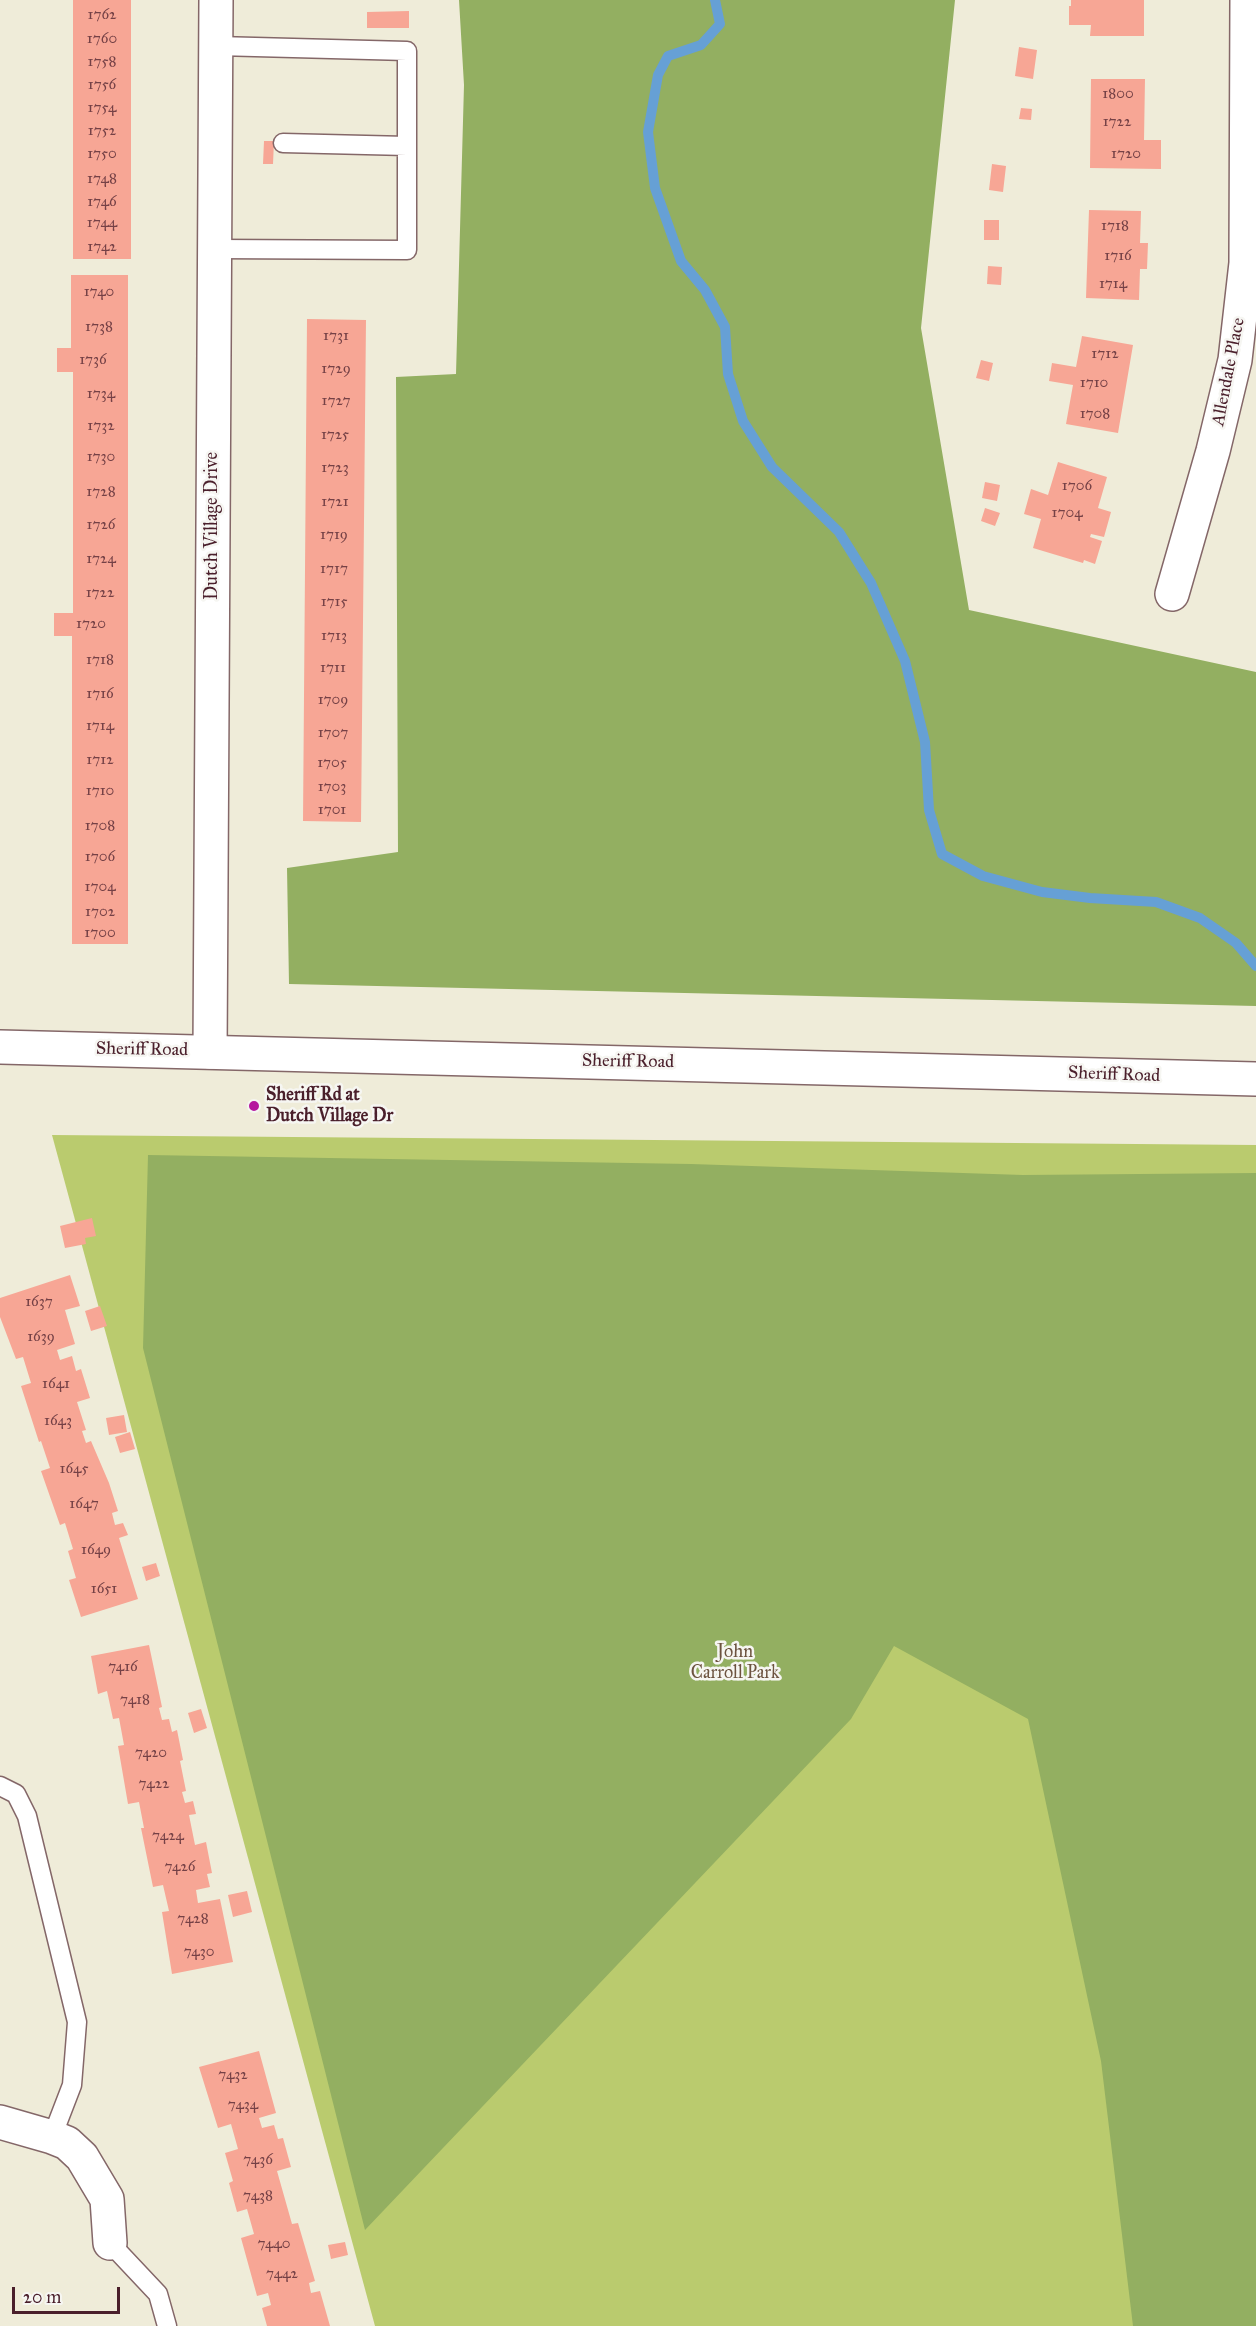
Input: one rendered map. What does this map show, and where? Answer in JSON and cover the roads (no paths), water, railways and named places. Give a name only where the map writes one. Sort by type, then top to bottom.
[{"type":"street","name":"Dutch Village Drive","points":[[210,1052],[216,0]]},
{"type":"street","name":"Allendale Place","points":[[1173,594],[1213,452],[1235,360],[1246,263],[1250,3]]},
{"type":"street","name":"Sheriff Road","points":[[0,1047],[1256,1079]]},
{"type":"street","points":[[0,2122],[52,2137],[67,2144],[82,2157],[107,2199],[110,2243]]},
{"type":"lane","points":[[215,249],[407,250],[407,51],[217,46]]},
{"type":"lane","points":[[283,143],[407,146]]},
{"type":"lane","points":[[0,1786],[16,1794],[27,1816],[77,2022],[72,2085],[52,2137]]},
{"type":"lane","points":[[110,2243],[158,2294],[167,2326]]},
{"type":"waterway","points":[[715,0],[720,24],[701,45],[668,56],[658,75],[648,132],[655,188],[681,261],[705,290],[725,327],[728,374],[743,421],[772,467],[839,532],[871,583],[905,661],[925,742],[929,810],[942,854],[983,876],[1042,892],[1156,902],[1200,918],[1236,943],[1256,966]]},
{"type":"place","name":"Sheriff Rd at Dutch Village Dr","points":[[254,1106]]},
{"type":"park label","name":"John Carroll Park","points":[[735,1663]]}]
